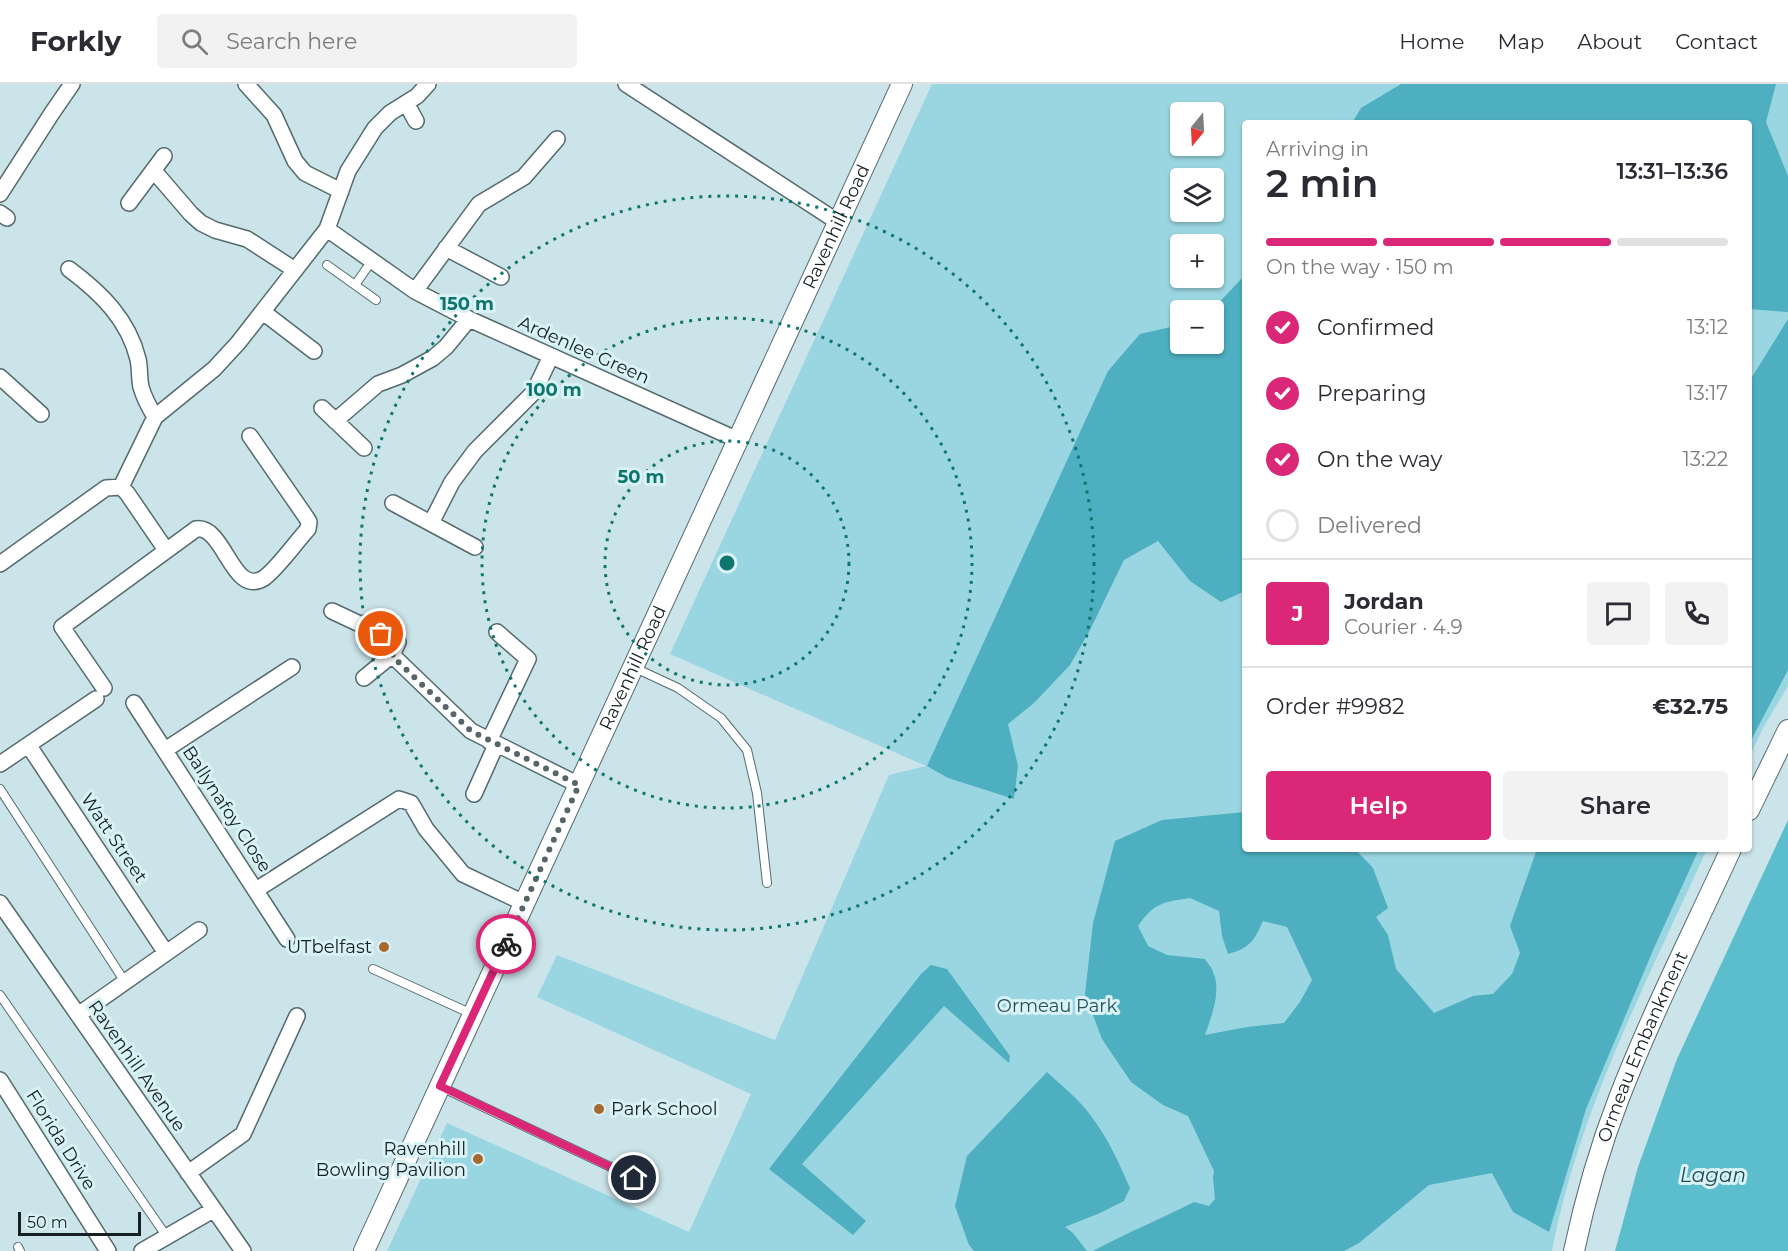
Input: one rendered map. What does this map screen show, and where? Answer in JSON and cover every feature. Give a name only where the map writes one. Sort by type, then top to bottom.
[{"type":"main road","name":"Ravenhill Road","points":[[363,1251],[902,84]]},
{"type":"main road","points":[[1752,804],[1788,730]]},
{"type":"main road","name":"Ormeau Embankment","points":[[1574,1251],[1592,1179],[1618,1100],[1651,1021],[1730,852]]},
{"type":"street","points":[[0,194],[72,84]]},
{"type":"street","points":[[121,487],[154,417],[214,369],[238,343],[327,229],[348,171],[375,128],[390,113],[424,90],[428,84]]},
{"type":"street","points":[[626,84],[838,222]]},
{"type":"street","points":[[253,86],[274,115],[295,161],[305,173],[341,191]]},
{"type":"street","points":[[406,103],[416,121]]},
{"type":"street","points":[[415,291],[479,204],[524,177],[557,139]]},
{"type":"street","points":[[129,203],[164,156]]},
{"type":"street","points":[[154,171],[201,223],[247,239],[295,270]]},
{"type":"street","name":"Ardenlee Green","points":[[327,229],[415,291],[469,319],[738,440]]},
{"type":"street","points":[[446,248],[501,277]]},
{"type":"street","points":[[69,269],[103,297],[123,322],[138,361],[145,400],[154,417]]},
{"type":"street","points":[[263,312],[314,351]]},
{"type":"street","points":[[335,421],[378,384],[402,375],[434,358],[469,319]]},
{"type":"street","points":[[431,523],[452,482],[475,451],[534,392],[551,357]]},
{"type":"street","points":[[0,377],[41,414]]},
{"type":"street","points":[[322,408],[364,448]]},
{"type":"street","points":[[0,764],[29,746],[100,694],[62,627],[196,529],[212,533],[243,577],[256,581],[267,576],[308,529],[309,522],[306,517],[250,436]]},
{"type":"street","points":[[1,564],[106,488],[121,487],[127,493],[165,550]]},
{"type":"street","points":[[393,503],[475,547]]},
{"type":"street","points":[[332,611],[398,642],[392,656],[364,678]]},
{"type":"street","points":[[474,794],[528,659],[497,632]]},
{"type":"street","points":[[392,656],[471,731],[579,785]]},
{"type":"street","name":"Ballynafoy Close","points":[[165,750],[292,667]]},
{"type":"street","name":"Ballynafoy Close","points":[[134,703],[287,939]]},
{"type":"street","name":"Watt Street","points":[[29,746],[166,953]]},
{"type":"street","name":"Ballynafoy Close","points":[[256,890],[399,799],[411,803],[426,829],[464,874],[524,903]]},
{"type":"street","name":"Ravenhill Avenue","points":[[0,903],[243,1251]]},
{"type":"street","points":[[78,1015],[199,930]]},
{"type":"street","points":[[188,1173],[243,1134],[297,1016]]},
{"type":"street","name":"Florida Drive","points":[[0,1080],[108,1251]]},
{"type":"street","points":[[142,1251],[213,1210]]},
{"type":"lane","points":[[355,285],[371,262]]},
{"type":"lane","points":[[327,265],[376,300]]},
{"type":"lane","points":[[633,667],[678,687],[721,718],[747,750],[757,793],[767,883]]},
{"type":"lane","points":[[0,789],[125,982]]},
{"type":"lane","points":[[373,969],[473,1014]]},
{"type":"lane","points":[[0,995],[167,1237]]},
{"type":"lane","points":[[440,1086],[634,1178]]},
{"type":"green space","name":"Ormeau Park","points":[[932,84],[1788,84],[1788,686],[1752,752],[1752,120],[1242,120],[1242,852],[1706,852],[1639,996],[1597,1096],[1564,1198],[1552,1251],[387,1251],[447,1123],[689,1232],[751,1094],[537,997],[557,955],[775,1040],[889,775],[926,766],[670,654]]},
{"type":"shaded area","points":[[1401,84],[1776,84],[1766,122],[1788,176],[1788,312],[1752,309],[1752,120],[1354,120],[1361,108]]},
{"type":"shaded area","points":[[1242,278],[1242,592],[1221,602],[1190,581],[1158,541],[1124,560],[1070,665],[1034,703],[1008,724],[1018,766],[1014,799],[948,778],[927,766],[1108,371],[1140,334],[1170,327],[1170,354],[1224,354],[1224,300],[1221,300]]},
{"type":"shaded area","points":[[1788,319],[1788,670],[1752,738],[1752,377]]},
{"type":"shaded area","points":[[1242,812],[1242,852],[1358,852],[1373,868],[1388,908],[1376,917],[1388,935],[1396,969],[1434,1013],[1473,996],[1493,994],[1512,974],[1520,953],[1510,926],[1536,852],[1698,852],[1586,1109],[1549,1232],[1513,1212],[1492,1173],[1429,1185],[1359,1243],[1344,1251],[1093,1251],[1194,1202],[1209,1206],[1215,1199],[1214,1171],[1188,1116],[1163,1105],[1131,1082],[1102,1039],[1085,994],[1093,923],[1115,841],[1162,820]],"holes":[[[1190,898],[1219,911],[1222,936],[1228,954],[1250,943],[1263,921],[1287,927],[1312,980],[1300,1002],[1284,1023],[1205,1035],[1216,996],[1212,968],[1205,959],[1167,955],[1148,946],[1138,926],[1154,908]]]},
{"type":"shaded area","points":[[931,965],[947,969],[1010,1056],[1009,1063],[944,1006],[802,1164],[866,1221],[853,1235],[769,1169],[921,974]]},
{"type":"shaded area","points":[[1047,1072],[1081,1104],[1097,1124],[1113,1151],[1130,1188],[1124,1201],[1065,1227],[1073,1233],[1087,1251],[974,1251],[969,1245],[955,1206],[967,1156]]},
{"type":"water","name":"Lagan","points":[[1788,820],[1788,1251],[1615,1251],[1638,1167],[1677,1059]]},
{"type":"way so far","points":[[381,634],[398,642],[392,656],[471,731],[579,785],[506,944]]},
{"type":"place","name":"UTbelfast","points":[[384,947]]},
{"type":"place","name":"Park School","points":[[599,1109]]},
{"type":"place","name":"Ravenhill Bowling Pavilion","points":[[478,1159]]},
{"type":"route","points":[[506,944],[440,1086],[634,1178]]}]
